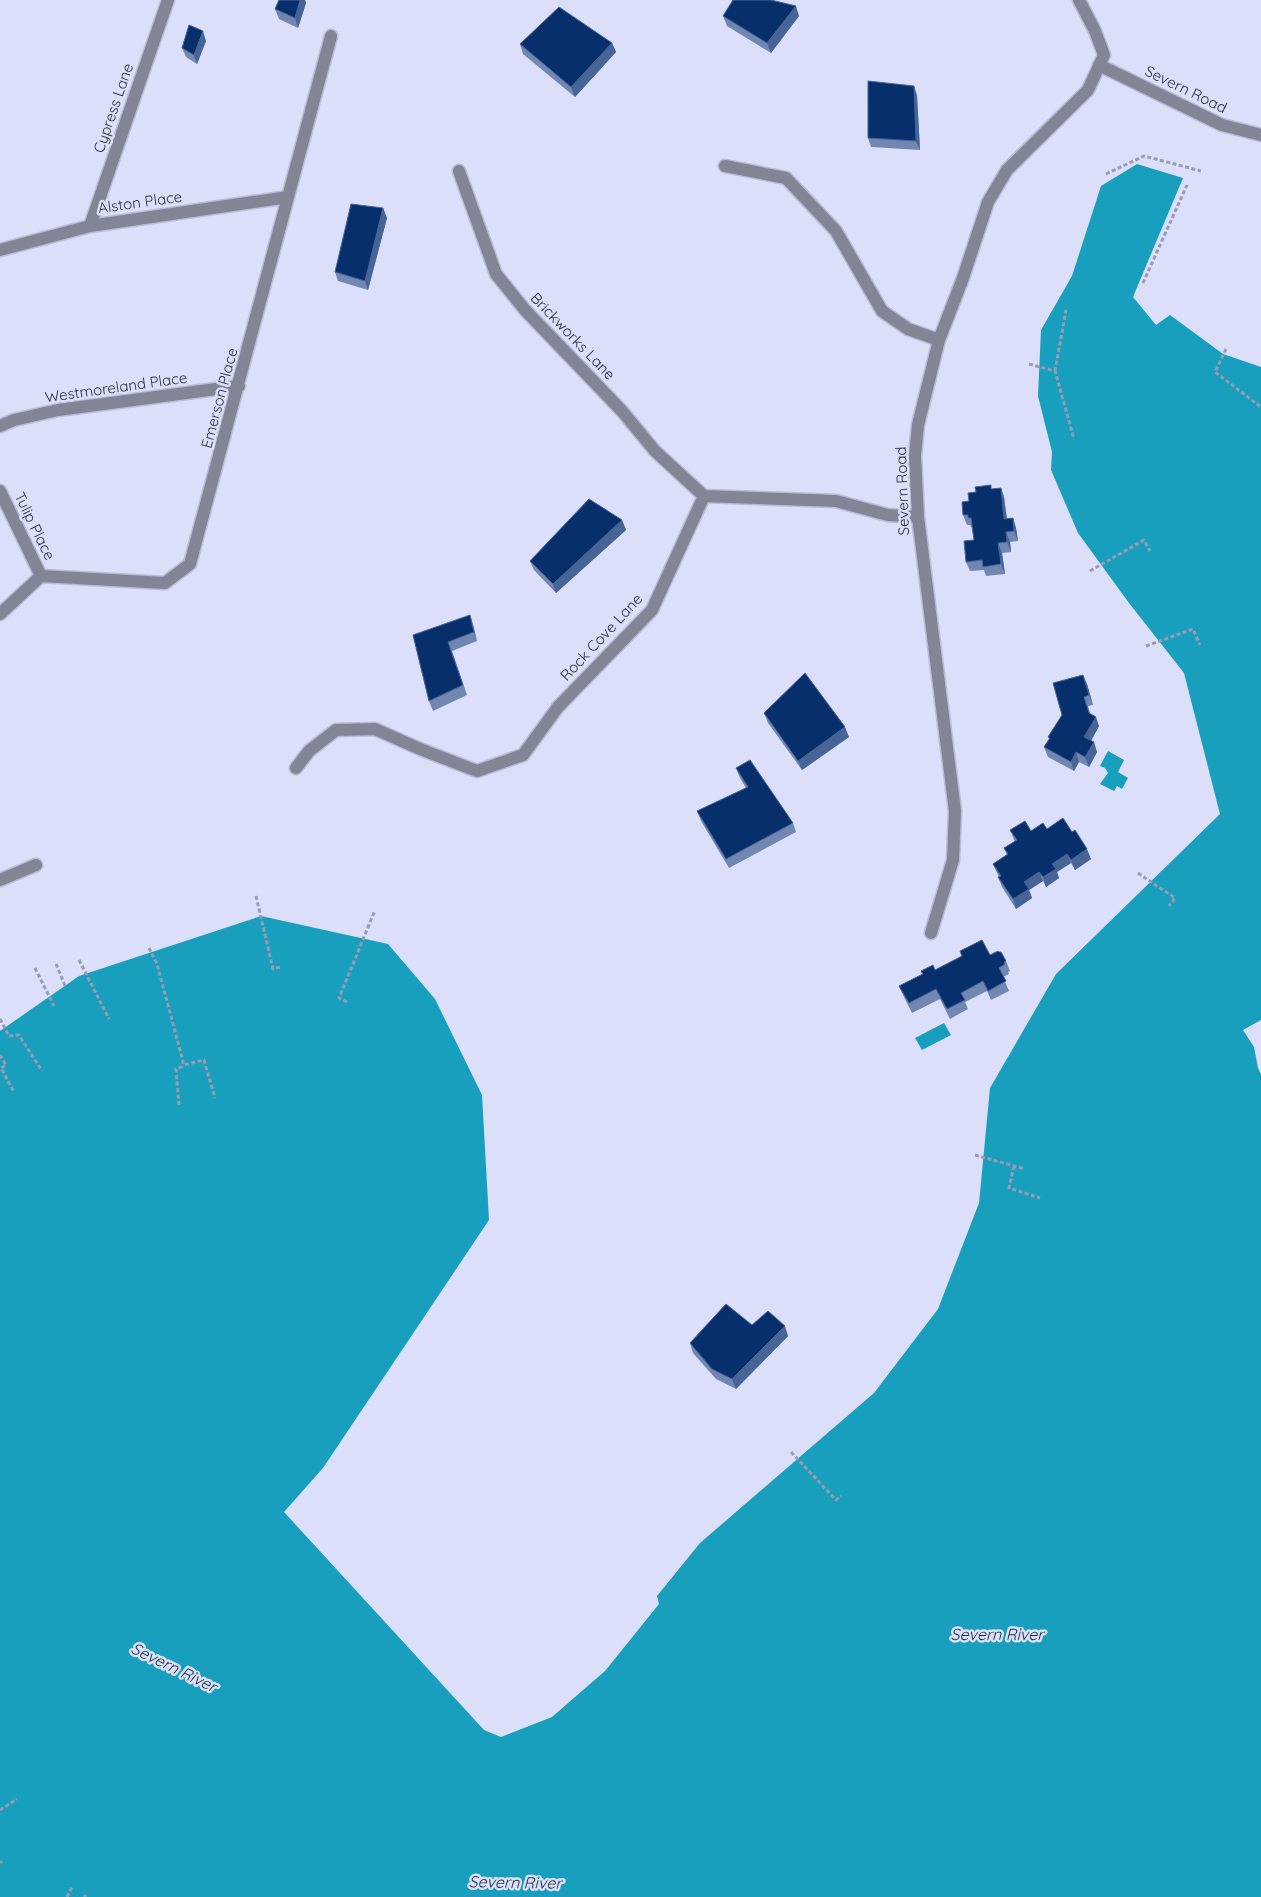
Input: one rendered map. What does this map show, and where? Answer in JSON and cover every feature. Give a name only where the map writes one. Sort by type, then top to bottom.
[{"type":"street","name":"Cypress Lane","points":[[90,226],[168,0]]},
{"type":"street","name":"Severn Road","points":[[931,933],[953,860],[955,811],[918,517],[915,456],[918,425],[939,340],[963,278],[988,202],[1007,170],[1088,90],[1104,55],[1095,31],[1079,0]]},
{"type":"street","name":"Emerson Place","points":[[41,576],[165,583],[190,564],[332,36]]},
{"type":"street","name":"Severn Road","points":[[1099,65],[1222,125],[1261,135]]},
{"type":"street","points":[[726,166],[786,178],[836,231],[882,311],[908,329],[939,340]]},
{"type":"street","name":"Brickworks Lane","points":[[459,171],[496,274],[525,310],[622,411],[656,451],[704,496]]},
{"type":"street","name":"Alston Place","points":[[0,250],[90,226],[288,197]]},
{"type":"street","name":"Westmoreland Place","points":[[0,426],[14,420],[58,410],[238,386]]},
{"type":"street","name":"Tulip Place","points":[[0,491],[41,576]]},
{"type":"street","points":[[704,496],[836,501],[888,515],[918,517]]},
{"type":"street","name":"Rock Cove Lane","points":[[296,768],[309,751],[336,730],[375,729],[477,771],[523,755],[558,707],[652,610],[704,496]]},
{"type":"street","points":[[0,614],[41,576]]},
{"type":"street","points":[[0,880],[36,866]]},
{"type":"path","points":[[1106,174],[1144,156],[1201,171]]},
{"type":"path","points":[[1144,283],[1187,185]]},
{"type":"path","points":[[1066,310],[1055,371],[1074,439]]},
{"type":"path","points":[[1226,349],[1215,372],[1261,407]]},
{"type":"path","points":[[1029,364],[1055,371]]},
{"type":"path","points":[[1090,571],[1144,540],[1150,551]]},
{"type":"path","points":[[1146,646],[1194,629],[1200,645]]},
{"type":"path","points":[[1138,873],[1175,898],[1169,906]]},
{"type":"path","points":[[256,896],[273,969],[282,967]]},
{"type":"path","points":[[347,1002],[339,998],[375,910]]},
{"type":"path","points":[[149,948],[157,964],[184,1065]]},
{"type":"path","points":[[80,960],[109,1019]]},
{"type":"path","points":[[56,964],[66,988]]},
{"type":"path","points":[[35,968],[54,1006]]},
{"type":"path","points":[[0,1019],[9,1036],[19,1035],[42,1071]]},
{"type":"path","points":[[0,1055],[6,1065],[1,1068],[14,1092]]},
{"type":"path","points":[[179,1105],[176,1069],[204,1060],[215,1098]]},
{"type":"path","points":[[974,1156],[1025,1169]]},
{"type":"path","points":[[1014,1166],[1009,1188],[1040,1198]]},
{"type":"path","points":[[791,1452],[836,1500],[841,1496]]},
{"type":"path","points":[[0,1810],[16,1799]]},
{"type":"path","points":[[66,1897],[72,1887]]},
{"type":"water","name":"Severn River","points":[[1137,164],[1183,178],[1133,297],[1156,325],[1170,315],[1223,354],[1261,367],[1261,1020],[1243,1030],[1254,1047],[1261,1074],[1261,1897],[0,1897],[0,1031],[79,976],[261,916],[388,944],[435,999],[482,1095],[489,1220],[323,1468],[284,1512],[484,1730],[501,1737],[552,1717],[605,1671],[659,1604],[657,1596],[700,1543],[874,1393],[938,1309],[979,1203],[990,1088],[1056,974],[1220,814],[1184,673],[1129,603],[1078,533],[1051,470],[1052,452],[1038,396],[1041,330],[1072,276],[1101,186]]},
{"type":"water","points":[[1108,751],[1124,760],[1118,772],[1128,778],[1122,789],[1117,786],[1114,791],[1100,784],[1108,773],[1105,768],[1100,766]]},
{"type":"water","points":[[944,1023],[951,1035],[922,1050],[915,1038]]},
{"type":"building","points":[[279,0],[300,0],[295,18],[275,9]]},
{"type":"building","points":[[733,0],[771,0],[796,6],[767,43],[723,16]]},
{"type":"building","points":[[559,7],[612,43],[571,87],[520,44]]},
{"type":"building","points":[[189,25],[203,31],[194,55],[182,48]]},
{"type":"building","points":[[868,81],[914,86],[916,141],[868,138]]},
{"type":"building","points":[[351,204],[383,208],[365,281],[335,272]]},
{"type":"building","points":[[991,485],[991,489],[1001,488],[1004,519],[1013,518],[1014,531],[1006,532],[1007,542],[998,543],[1001,564],[983,567],[982,560],[966,562],[964,541],[974,540],[971,518],[968,518],[968,515],[963,515],[962,502],[969,501],[968,493],[976,492],[975,487]]},
{"type":"building","points":[[589,499],[622,520],[553,584],[530,561]]},
{"type":"building","points":[[470,615],[474,632],[448,642],[463,685],[429,701],[413,635]]},
{"type":"building","points":[[805,673],[845,727],[798,761],[764,713]]},
{"type":"building","points":[[1083,675],[1089,695],[1084,697],[1089,713],[1096,717],[1084,737],[1094,742],[1085,757],[1076,752],[1071,762],[1044,747],[1062,715],[1053,683]]},
{"type":"building","points":[[750,760],[793,823],[726,859],[697,811],[748,787],[736,768]]},
{"type":"building","points":[[1063,818],[1072,832],[1075,830],[1087,849],[1071,860],[1067,854],[1052,864],[1056,869],[1043,877],[1039,872],[1024,882],[1029,889],[1013,899],[998,877],[1001,876],[993,864],[1008,854],[1004,848],[1017,840],[1010,830],[1025,821],[1031,831],[1043,823],[1047,829]]},
{"type":"building","points":[[982,940],[990,955],[998,951],[1001,952],[1006,961],[999,968],[1006,981],[988,991],[983,981],[961,993],[965,1000],[947,1009],[936,989],[909,1003],[899,986],[923,974],[921,971],[933,965],[935,970],[962,956],[960,951]]},
{"type":"building","points":[[726,1304],[752,1325],[768,1311],[785,1326],[732,1379],[712,1369],[690,1343]]}]
